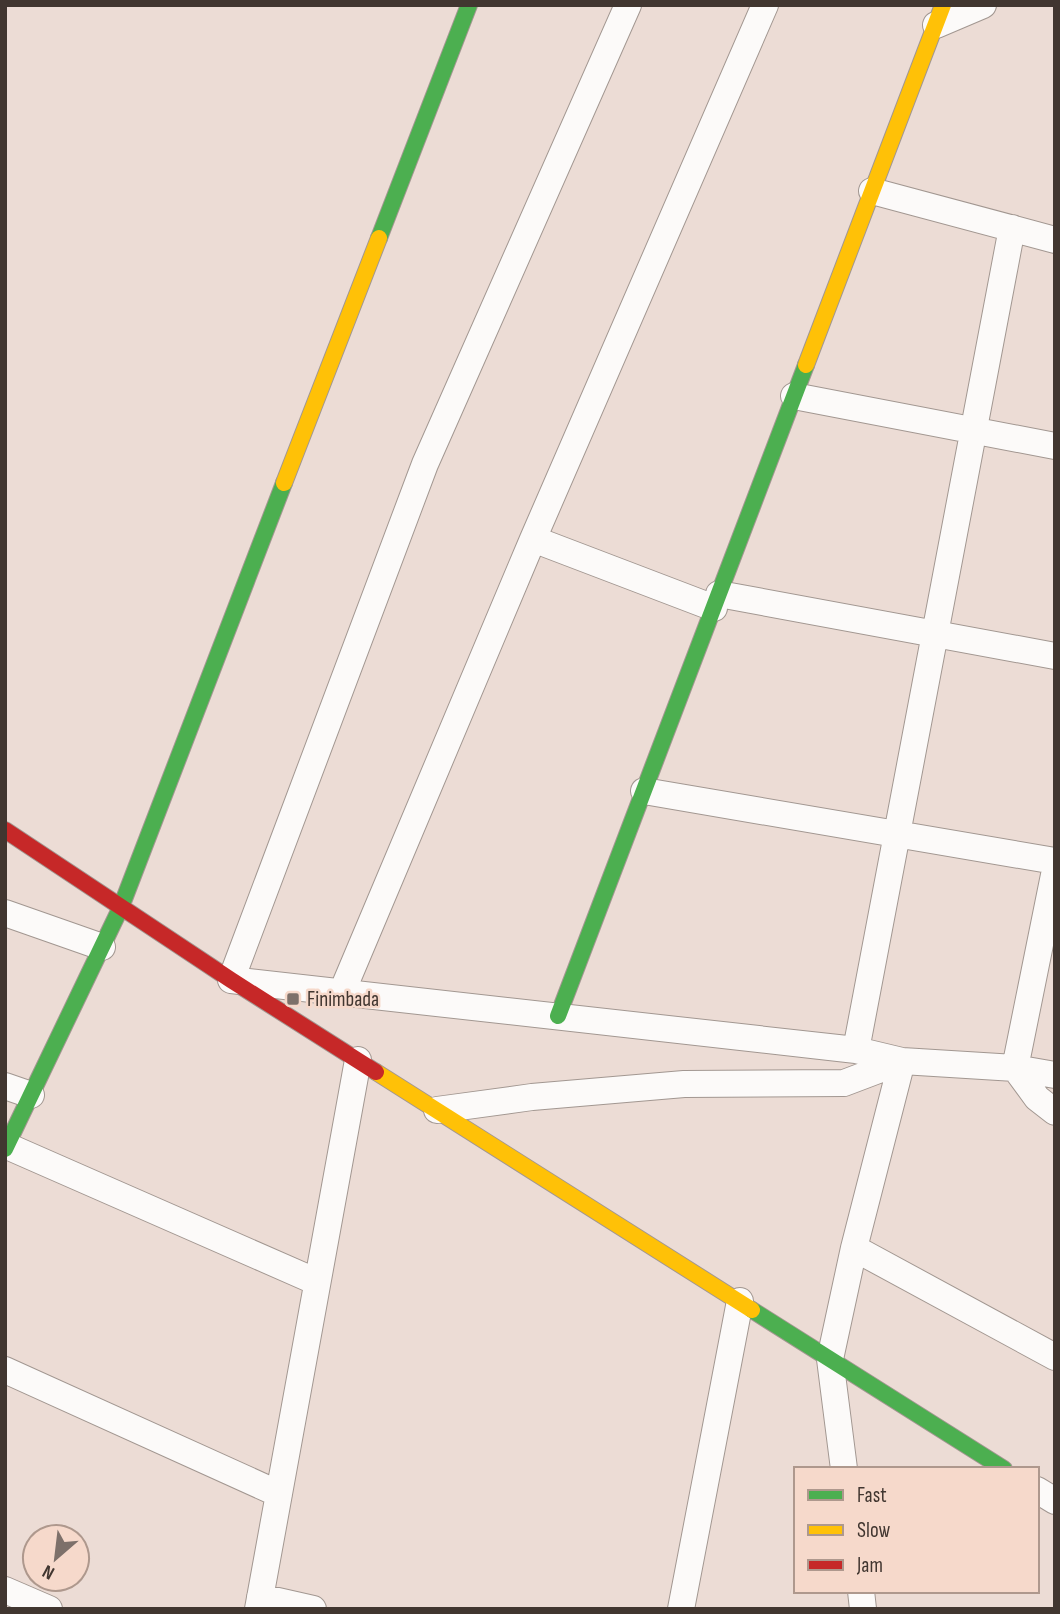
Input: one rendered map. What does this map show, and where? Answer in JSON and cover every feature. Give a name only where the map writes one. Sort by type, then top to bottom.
[{"type":"street","points":[[317,1282],[6,1147],[121,907],[469,5]]},
{"type":"street","points":[[231,980],[425,464],[628,5]]},
{"type":"street","points":[[341,992],[533,539],[765,5]]},
{"type":"street","points":[[558,1016],[939,15],[983,5]]},
{"type":"street","points":[[872,191],[1055,240]]},
{"type":"street","points":[[856,1050],[1012,228]]},
{"type":"street","points":[[794,396],[1055,446]]},
{"type":"street","points":[[533,539],[716,601],[935,634],[1055,656]]},
{"type":"street","points":[[644,791],[1055,860]]},
{"type":"street","points":[[5,830],[231,980],[1001,1467]]},
{"type":"street","points":[[1015,1068],[1047,942],[1055,870]]},
{"type":"street","points":[[5,913],[102,947]]},
{"type":"street","points":[[231,980],[856,1050],[902,1061],[1015,1068],[1055,1075]]},
{"type":"street","points":[[313,1609],[259,1603],[358,1060]]},
{"type":"street","points":[[437,1110],[532,1097],[684,1084],[844,1083],[902,1061]]},
{"type":"street","points":[[844,1467],[830,1359],[854,1248],[902,1061]]},
{"type":"street","points":[[1015,1068],[1037,1098],[1055,1112]]},
{"type":"street","points":[[5,1086],[31,1095]]},
{"type":"street","points":[[854,1248],[1055,1357]]},
{"type":"street","points":[[681,1609],[740,1301]]},
{"type":"street","points":[[5,1370],[279,1494]]},
{"type":"street","points":[[1039,1491],[1055,1501]]},
{"type":"street","points":[[5,1590],[49,1609]]},
{"type":"traffic: fast","points":[[379,238],[469,5]]},
{"type":"traffic: fast","points":[[558,1016],[806,365]]},
{"type":"traffic: fast","points":[[5,1149],[121,907],[284,483]]},
{"type":"traffic: fast","points":[[752,1310],[1001,1467]]},
{"type":"traffic: slow","points":[[806,365],[943,5]]},
{"type":"traffic: slow","points":[[284,483],[379,238]]},
{"type":"traffic: slow","points":[[376,1072],[752,1310]]},
{"type":"traffic: jam","points":[[5,830],[231,980],[376,1072]]},
{"type":"place","name":"Finimbada","points":[[293,999]]}]
